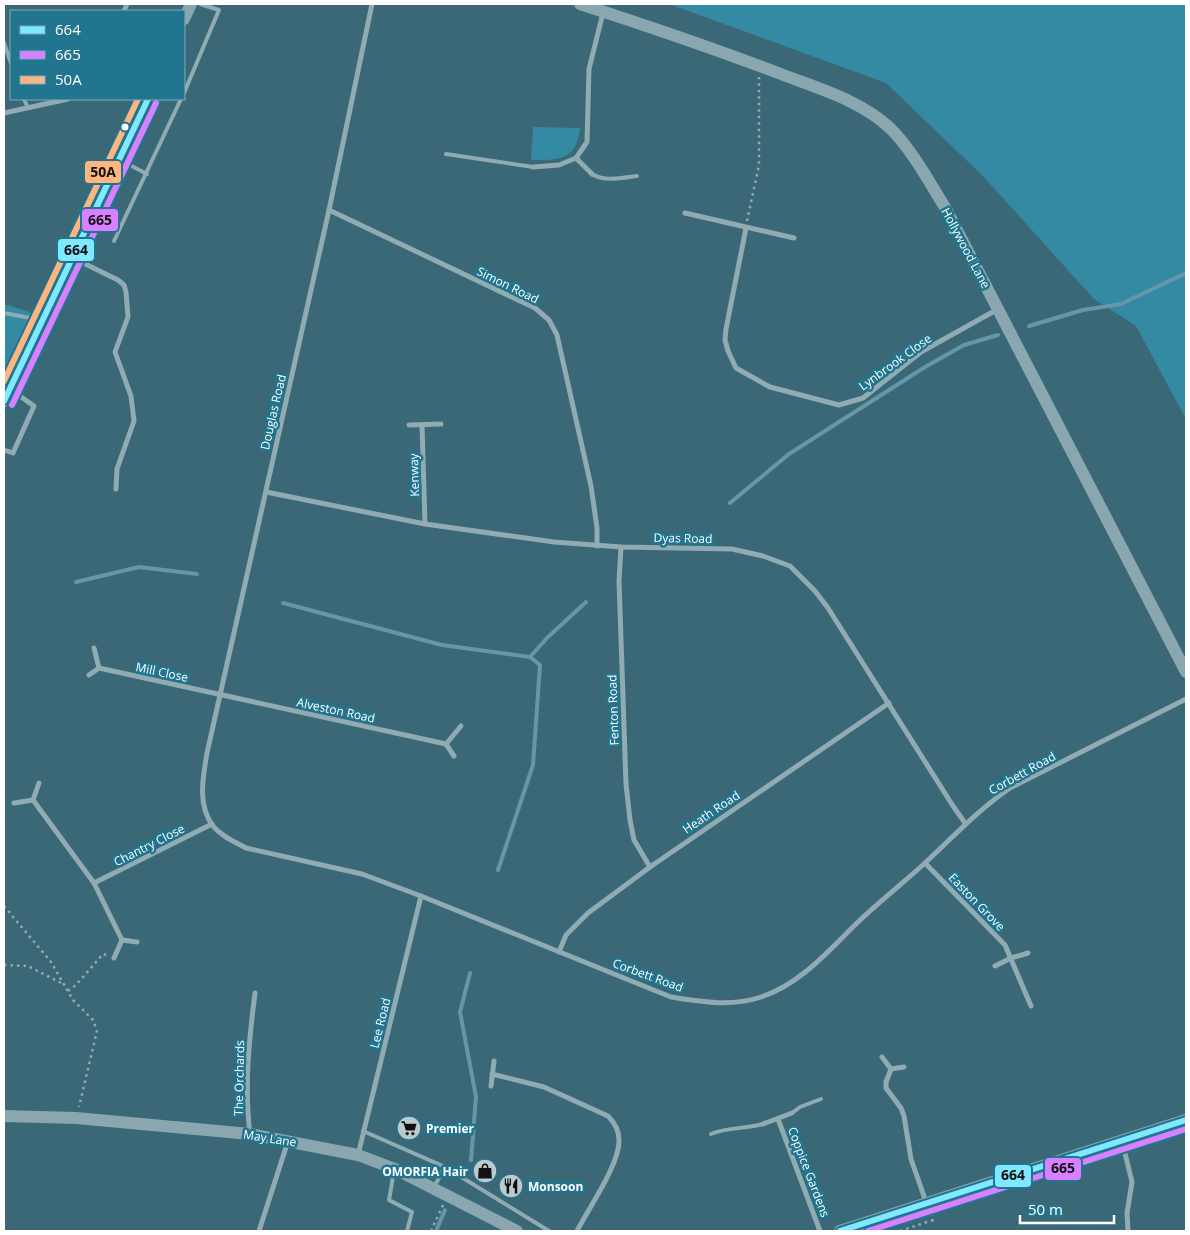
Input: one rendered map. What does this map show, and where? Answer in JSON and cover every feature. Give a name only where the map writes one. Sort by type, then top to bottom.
[{"type":"street","points":[[185,17],[191,4]]},
{"type":"street","name":"Douglas Road","points":[[212,824],[204,802],[202,786],[207,753],[329,210],[372,4]]},
{"type":"street","name":"Hollywood Lane","points":[[580,4],[759,66],[848,100],[890,128],[906,147],[946,210],[999,308],[1186,672]]},
{"type":"street","points":[[533,167],[559,165],[576,158],[587,142],[589,69],[603,12]]},
{"type":"street","points":[[4,113],[64,100]]},
{"type":"street","points":[[4,401],[148,100]]},
{"type":"street","points":[[576,158],[592,174]]},
{"type":"street","name":"Simon Road","points":[[329,210],[535,308],[549,320],[557,335],[591,486],[597,528],[597,546]]},
{"type":"street","points":[[685,213],[794,238]]},
{"type":"street","name":"Lynbrook Close","points":[[746,228],[726,329],[726,340],[728,351],[736,368],[770,387],[839,405],[863,398],[921,352],[999,308]]},
{"type":"street","points":[[72,258],[118,280],[124,285],[126,292],[128,317],[115,352],[131,396],[134,422],[117,469],[116,490]]},
{"type":"street","points":[[4,450],[13,453],[34,406],[10,388]]},
{"type":"street","points":[[409,425],[441,424]]},
{"type":"street","name":"Kenway","points":[[422,425],[425,524]]},
{"type":"street","name":"Dyas Road","points":[[266,492],[425,524],[597,546],[732,550],[763,556],[790,566],[815,591],[828,608],[953,806],[966,823]]},
{"type":"street","name":"Fenton Road","points":[[621,547],[619,581],[626,784],[634,840],[650,867]]},
{"type":"street","points":[[89,675],[99,668],[94,648]]},
{"type":"street","name":"Mill Close","points":[[99,668],[221,695]]},
{"type":"street","name":"Alveston Road","points":[[221,695],[446,744]]},
{"type":"street","name":"Corbett Road","points":[[212,824],[228,839],[246,848],[362,874],[671,997],[724,1004],[752,1000],[782,988],[804,974],[864,916],[925,863],[966,823],[991,801],[1010,788],[1186,699]]},
{"type":"street","name":"Heath Road","points":[[559,952],[566,935],[588,913],[650,867],[889,703]]},
{"type":"street","points":[[454,756],[446,744],[461,726]]},
{"type":"street","points":[[33,800],[39,783]]},
{"type":"street","points":[[14,803],[33,800]]},
{"type":"street","points":[[33,800],[94,883],[122,940]]},
{"type":"street","name":"Chantry Close","points":[[94,883],[212,824]]},
{"type":"street","name":"Easton Grove","points":[[925,863],[1005,945],[1031,1006]]},
{"type":"street","name":"Lee Road","points":[[358,1156],[421,896]]},
{"type":"street","points":[[122,940],[137,942]]},
{"type":"street","points":[[114,958],[122,940]]},
{"type":"street","points":[[995,966],[1011,958],[1028,953]]},
{"type":"street","name":"The Orchards","points":[[250,1134],[248,1117],[248,1056],[255,993]]},
{"type":"street","points":[[882,1058],[892,1069]]},
{"type":"street","points":[[490,1086],[494,1061]]},
{"type":"street","points":[[892,1069],[904,1067]]},
{"type":"street","points":[[892,1069],[886,1082],[886,1088],[898,1103],[904,1116],[911,1159],[926,1202]]},
{"type":"street","points":[[492,1074],[544,1087],[608,1116],[615,1123],[620,1141],[607,1179],[577,1231]]},
{"type":"street","name":"Coppice Gardens","points":[[763,1124],[792,1113]]},
{"type":"street","name":"May Lane","points":[[4,1116],[76,1118],[250,1134],[288,1140],[358,1156],[395,1169],[517,1231]]},
{"type":"street","name":"Coppice Gardens","points":[[778,1119],[820,1231]]},
{"type":"street","points":[[840,1231],[1186,1120]]},
{"type":"street","points":[[259,1231],[288,1140]]},
{"type":"street","points":[[1122,1141],[1132,1182],[1127,1213],[1128,1231]]},
{"type":"lane","points":[[185,91],[219,10],[200,4]]},
{"type":"lane","points":[[4,43],[10,60]]},
{"type":"lane","points":[[24,100],[28,109]]},
{"type":"lane","points":[[114,241],[181,100]]},
{"type":"lane","points":[[446,154],[533,167]]},
{"type":"lane","points":[[120,160],[147,174]]},
{"type":"lane","points":[[592,174],[600,178],[637,176]]},
{"type":"lane","points":[[4,313],[43,321]]},
{"type":"lane","name":"Coppice Gardens","points":[[792,1113],[800,1107],[821,1099]]},
{"type":"lane","name":"Coppice Gardens","points":[[711,1134],[722,1130],[763,1124]]},
{"type":"lane","points":[[363,1131],[445,1167],[549,1231]]},
{"type":"lane","points":[[433,1189],[445,1167]]},
{"type":"lane","points":[[395,1169],[389,1200],[412,1212],[407,1231]]},
{"type":"path","points":[[746,228],[759,165],[759,66]]},
{"type":"path","points":[[4,906],[52,962],[73,1000],[93,1020],[97,1031],[76,1118]]},
{"type":"path","points":[[68,991],[76,985],[103,954],[114,958]]},
{"type":"path","points":[[4,965],[28,966],[65,985]]},
{"type":"path","points":[[431,1231],[447,1196]]},
{"type":"path","points":[[900,1231],[933,1220],[926,1202]]},
{"type":"shaded area","points":[[669,4],[1186,4],[1186,419],[1136,326],[1094,299],[982,175],[886,83]]},
{"type":"shaded area","points":[[533,127],[580,128],[575,147],[570,153],[558,159],[531,160]]},
{"type":"shaded area","points":[[4,304],[30,312],[31,317],[19,353],[4,384]]},
{"type":"waterway","points":[[1029,326],[1083,310],[1121,304],[1186,273]]},
{"type":"waterway","points":[[730,503],[789,454],[925,367],[964,345],[998,335]]},
{"type":"waterway","points":[[76,582],[139,567],[197,574]]},
{"type":"waterway","points":[[283,603],[442,645],[530,657],[547,638],[586,602]]},
{"type":"waterway","points":[[498,870],[533,765],[540,665],[530,657]]},
{"type":"waterway","points":[[470,973],[460,1012],[476,1097],[471,1160]]},
{"type":"waterway","points":[[436,1231],[445,1210]]},
{"type":"transit line","name":"50A","points":[[4,381],[138,100]]},
{"type":"transit line","name":"664","points":[[4,401],[148,100]]},
{"type":"transit line","name":"665","points":[[12,405],[156,103]]},
{"type":"transit line","name":"664","points":[[840,1231],[1186,1120]]},
{"type":"transit line","name":"665","points":[[868,1231],[1186,1129]]},
{"type":"place","name":"Premier","points":[[409,1128]]},
{"type":"place","name":"OMORFIA Hair","points":[[485,1171]]},
{"type":"place","name":"Monsoon","points":[[511,1186]]}]
